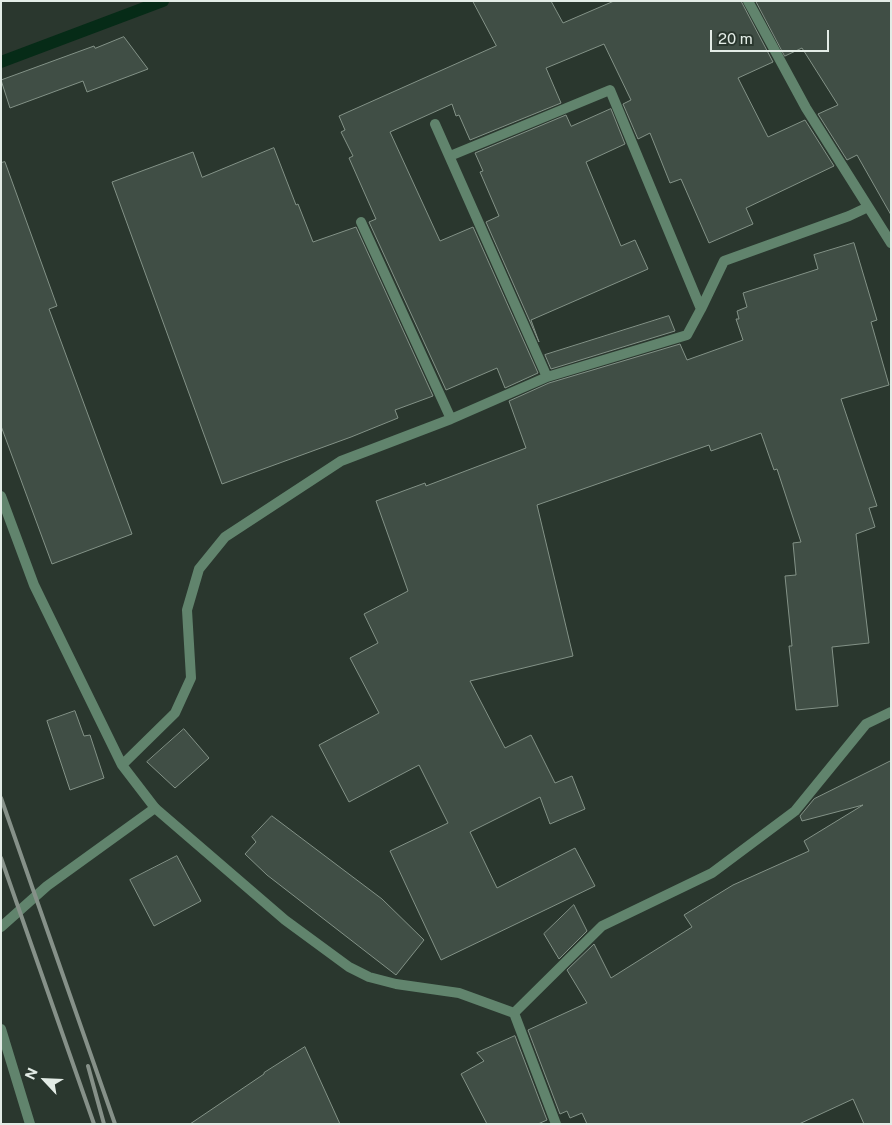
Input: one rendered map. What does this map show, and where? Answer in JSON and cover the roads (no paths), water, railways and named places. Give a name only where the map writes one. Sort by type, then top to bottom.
[{"type":"street","points":[[748,1],[806,108],[891,243]]},
{"type":"street","points":[[450,156],[610,90],[701,308]]},
{"type":"street","points":[[435,124],[547,376]]},
{"type":"street","points":[[122,765],[175,713],[191,678],[187,610],[199,570],[225,537],[341,461],[451,419],[547,376],[687,335],[724,261],[849,216],[868,207]]},
{"type":"street","points":[[361,222],[451,419]]},
{"type":"street","points":[[1,496],[34,585],[122,765],[155,808],[286,920],[349,968],[369,977],[396,984],[459,993],[514,1013],[556,1124]]},
{"type":"street","points":[[514,1013],[602,926],[712,873],[794,811],[866,724],[891,712]]},
{"type":"street","points":[[1,927],[47,886],[155,808]]},
{"type":"street","points":[[1,1029],[30,1124]]},
{"type":"waterway","points":[[1,62],[163,1]]},
{"type":"railway","points":[[1,798],[115,1124]]},
{"type":"railway","points":[[1,858],[94,1124]]},
{"type":"railway","points":[[88,1066],[104,1124]]}]
